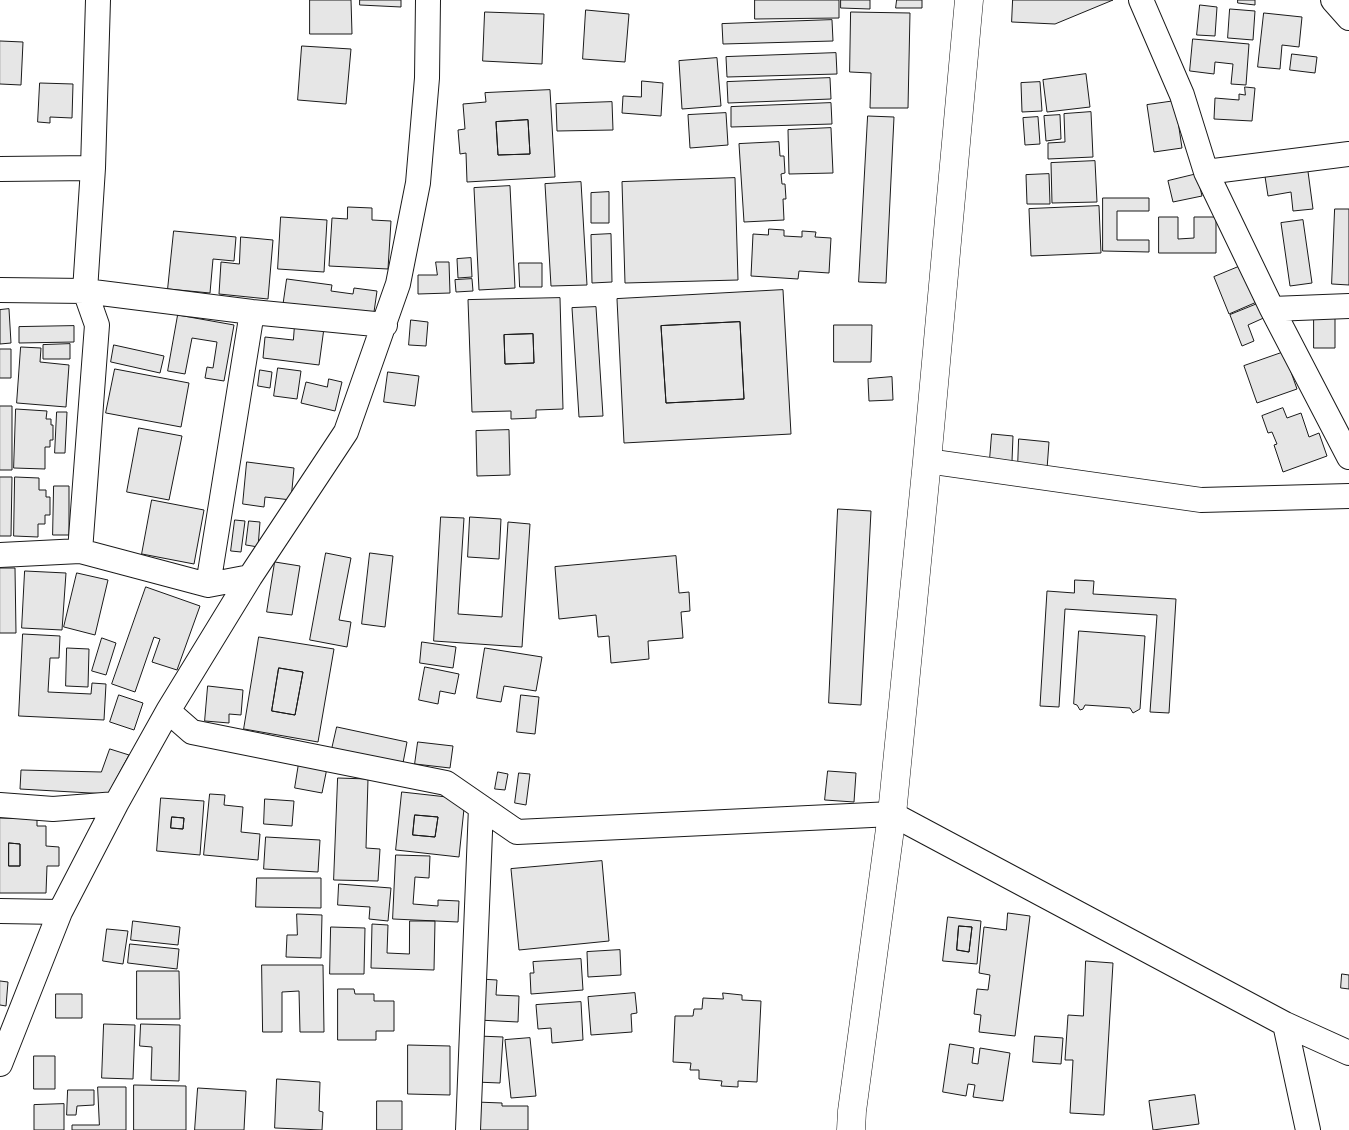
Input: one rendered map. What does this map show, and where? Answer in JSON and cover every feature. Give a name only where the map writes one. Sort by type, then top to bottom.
[{"type":"street","points":[[80,552],[97,325],[85,290],[93,168],[98,0]]},
{"type":"street","points":[[0,1064],[60,912],[116,804],[168,711],[250,577],[346,432],[398,284],[418,183],[427,78],[428,0]]},
{"type":"street","points":[[851,1130],[892,814],[927,461],[969,0]]},
{"type":"street","points":[[1141,0],[1182,95],[1206,172],[1272,309],[1349,457]]},
{"type":"street","points":[[1333,0],[1349,18]]},
{"type":"street","points":[[1206,172],[1349,154]]},
{"type":"street","points":[[0,169],[93,168]]},
{"type":"street","points":[[0,290],[85,290],[252,312],[385,325]]},
{"type":"street","points":[[1272,309],[1349,306]]},
{"type":"street","points":[[208,585],[252,312]]},
{"type":"street","points":[[927,461],[1201,500],[1349,496]]},
{"type":"street","points":[[0,555],[80,552],[208,585],[250,577]]},
{"type":"street","points":[[168,711],[192,732],[446,783],[517,832],[892,814],[1285,1024],[1349,1053]]},
{"type":"street","points":[[0,805],[53,809],[116,804]]},
{"type":"street","points":[[468,1130],[481,807]]},
{"type":"street","points":[[0,911],[60,912]]},
{"type":"street","points":[[1285,1024],[1308,1130]]},
{"type":"building","points":[[310,0],[351,0],[352,34],[310,34]]},
{"type":"building","points":[[360,0],[401,0],[401,7],[360,5]]},
{"type":"building","points":[[755,0],[839,0],[839,18],[755,19]]},
{"type":"building","points":[[841,0],[870,0],[870,9],[841,8]]},
{"type":"building","points":[[897,0],[922,0],[922,8],[896,8]]},
{"type":"building","points":[[1013,0],[1113,0],[1055,24],[1012,22]]},
{"type":"building","points":[[1238,0],[1255,0],[1255,5],[1238,3]]},
{"type":"building","points":[[1200,5],[1217,7],[1215,36],[1197,35]]},
{"type":"building","points":[[1230,9],[1255,11],[1253,40],[1228,38]]},
{"type":"building","points":[[586,10],[629,14],[625,62],[583,59]]},
{"type":"building","points":[[485,12],[544,14],[542,64],[483,61]]},
{"type":"building","points":[[851,12],[910,13],[908,108],[870,108],[871,73],[850,72]]},
{"type":"building","points":[[1264,13],[1302,17],[1299,47],[1282,45],[1280,69],[1258,67]]},
{"type":"building","points":[[832,20],[833,41],[723,44],[722,24]]},
{"type":"building","points":[[1193,39],[1249,44],[1246,85],[1231,84],[1233,64],[1215,62],[1214,74],[1190,71]]},
{"type":"building","points":[[0,41],[23,42],[21,85],[0,84]]},
{"type":"building","points":[[302,46],[351,49],[346,104],[298,100]]},
{"type":"building","points":[[836,53],[837,74],[727,77],[726,57]]},
{"type":"building","points":[[1292,54],[1317,57],[1315,73],[1290,70]]},
{"type":"building","points":[[717,58],[721,106],[682,109],[679,61]]},
{"type":"building","points":[[1086,74],[1090,107],[1047,112],[1043,80]]},
{"type":"building","points":[[830,78],[831,99],[728,103],[727,82]]},
{"type":"building","points":[[642,81],[663,83],[661,116],[622,113],[623,96],[641,97]]},
{"type":"building","points":[[1040,82],[1042,111],[1022,112],[1021,83]]},
{"type":"building","points":[[40,83],[73,84],[72,118],[50,117],[50,123],[38,122]]},
{"type":"building","points":[[1245,87],[1255,88],[1252,121],[1214,119],[1215,98],[1239,100],[1239,94],[1245,95]]},
{"type":"building","points":[[550,90],[555,177],[467,182],[466,153],[460,154],[458,130],[465,129],[463,104],[486,102],[485,93]],"holes":[[[528,120],[530,154],[498,155],[496,122]]]},
{"type":"building","points":[[1175,101],[1182,148],[1154,152],[1147,105]]},
{"type":"building","points":[[612,102],[613,130],[557,131],[556,104]]},
{"type":"building","points":[[831,103],[832,124],[731,127],[731,107]]},
{"type":"building","points":[[1091,112],[1093,157],[1048,159],[1048,143],[1065,142],[1064,114]]},
{"type":"building","points":[[726,113],[728,145],[690,148],[688,115]]},
{"type":"building","points":[[1060,115],[1061,139],[1046,141],[1044,116]]},
{"type":"building","points":[[868,116],[894,117],[886,283],[859,282]]},
{"type":"building","points":[[1038,117],[1040,144],[1025,145],[1023,118]]},
{"type":"building","points":[[528,120],[530,154],[498,155],[496,122]]},
{"type":"building","points":[[831,128],[833,173],[789,174],[788,130]]},
{"type":"building","points":[[779,142],[780,156],[784,156],[785,173],[781,174],[782,184],[785,184],[786,199],[783,199],[784,220],[744,222],[739,144]]},
{"type":"building","points":[[1095,161],[1097,202],[1052,203],[1051,163]]},
{"type":"building","points":[[1307,164],[1313,209],[1293,211],[1291,192],[1268,196],[1264,170]]},
{"type":"building","points":[[1049,174],[1050,204],[1027,204],[1026,175]]},
{"type":"building","points":[[1197,174],[1202,196],[1173,202],[1168,181]]},
{"type":"building","points":[[735,178],[738,280],[625,283],[622,182]]},
{"type":"building","points":[[581,182],[587,285],[551,286],[545,184]]},
{"type":"building","points":[[510,186],[515,288],[479,290],[474,188]]},
{"type":"building","points":[[609,192],[609,223],[591,223],[591,193]]},
{"type":"building","points":[[1103,198],[1149,198],[1149,211],[1117,211],[1117,240],[1149,240],[1149,252],[1103,251]]},
{"type":"building","points":[[1099,206],[1101,253],[1031,256],[1029,209]]},
{"type":"building","points":[[348,207],[372,208],[372,220],[391,221],[388,269],[329,266],[332,218],[347,219]]},
{"type":"building","points":[[1335,209],[1349,209],[1349,285],[1332,284]]},
{"type":"building","points":[[281,217],[327,220],[324,272],[278,269]]},
{"type":"building","points":[[1159,217],[1178,217],[1178,239],[1194,238],[1194,217],[1216,217],[1216,253],[1159,253]]},
{"type":"building","points":[[1303,220],[1312,283],[1290,286],[1281,223]]},
{"type":"building","points":[[769,229],[784,230],[784,236],[802,237],[802,231],[816,232],[815,237],[831,238],[829,273],[799,271],[798,279],[751,276],[753,234],[768,235]]},
{"type":"building","points":[[174,231],[236,237],[234,261],[213,259],[210,293],[168,289]]},
{"type":"building","points":[[611,234],[612,282],[592,283],[591,235]]},
{"type":"building","points":[[241,237],[273,240],[268,299],[219,294],[221,262],[239,264]]},
{"type":"building","points":[[471,258],[472,277],[458,278],[457,259]]},
{"type":"building","points":[[436,262],[449,262],[450,293],[418,294],[418,275],[437,275]]},
{"type":"building","points":[[519,263],[542,263],[542,287],[520,287]]},
{"type":"building","points":[[1243,265],[1259,301],[1229,314],[1214,277]]},
{"type":"building","points":[[287,279],[332,285],[331,291],[353,294],[354,288],[377,291],[373,319],[283,307]]},
{"type":"building","points":[[472,279],[473,291],[456,292],[455,280]]},
{"type":"building","points":[[783,290],[791,434],[624,443],[617,299]],"holes":[[[740,322],[744,399],[666,403],[661,326]]]},
{"type":"building","points":[[560,298],[563,409],[536,410],[536,418],[511,419],[511,411],[472,412],[468,300]],"holes":[[[533,334],[534,363],[505,364],[504,335]]]},
{"type":"building","points":[[1262,302],[1268,316],[1248,325],[1254,341],[1242,346],[1230,315]]},
{"type":"building","points":[[596,307],[603,416],[579,417],[572,308]]},
{"type":"building","points":[[9,309],[11,343],[0,344],[0,310]]},
{"type":"building","points":[[178,315],[234,325],[224,381],[205,378],[207,367],[213,368],[217,342],[192,338],[185,374],[168,371]]},
{"type":"building","points":[[1314,317],[1335,317],[1335,348],[1314,348]]},
{"type":"building","points":[[411,320],[428,322],[426,346],[409,345]]},
{"type":"building","points":[[740,322],[744,399],[666,403],[661,326]]},
{"type":"building","points":[[295,324],[324,328],[319,365],[263,358],[265,337],[293,340]]},
{"type":"building","points":[[834,325],[872,325],[871,362],[834,362]]},
{"type":"building","points":[[74,326],[74,342],[19,343],[19,327]]},
{"type":"building","points":[[533,334],[534,363],[505,364],[504,335]]},
{"type":"building","points":[[70,344],[70,359],[43,359],[43,345]]},
{"type":"building","points":[[114,345],[164,356],[160,373],[111,362]]},
{"type":"building","points":[[21,347],[41,348],[40,362],[69,365],[66,407],[17,403]]},
{"type":"building","points":[[0,349],[11,349],[11,378],[0,378]]},
{"type":"building","points":[[1284,352],[1297,389],[1257,403],[1244,366]]},
{"type":"building","points":[[278,368],[301,371],[297,399],[274,396]]},
{"type":"building","points":[[115,369],[189,383],[181,427],[106,413]]},
{"type":"building","points":[[260,370],[272,372],[270,388],[258,386]]},
{"type":"building","points":[[388,372],[419,376],[415,406],[384,402]]},
{"type":"building","points":[[892,377],[893,400],[869,401],[868,379]]},
{"type":"building","points":[[329,379],[342,382],[335,411],[301,403],[306,382],[327,387]]},
{"type":"building","points":[[0,406],[12,406],[12,470],[0,470]]},
{"type":"building","points":[[1283,408],[1287,418],[1301,413],[1309,437],[1319,433],[1327,456],[1283,472],[1274,445],[1277,444],[1272,432],[1268,433],[1262,416]]},
{"type":"building","points":[[16,409],[47,411],[46,419],[51,419],[53,440],[50,440],[50,447],[45,447],[45,469],[14,468]]},
{"type":"building","points":[[57,412],[67,412],[65,453],[55,453]]},
{"type":"building","points":[[139,428],[182,436],[169,500],[127,492]]},
{"type":"building","points":[[509,430],[510,475],[477,476],[476,431]]},
{"type":"building","points":[[992,434],[1013,436],[1012,461],[990,459]]},
{"type":"building","points":[[1019,439],[1049,442],[1047,469],[1018,467]]},
{"type":"building","points":[[247,462],[294,468],[291,500],[265,497],[264,507],[243,504]]},
{"type":"building","points":[[0,477],[12,477],[11,536],[0,536]]},
{"type":"building","points":[[15,477],[39,478],[39,490],[46,490],[46,497],[50,497],[50,515],[45,515],[45,524],[38,524],[38,537],[14,536]]},
{"type":"building","points":[[54,486],[69,486],[69,535],[53,535]]},
{"type":"building","points":[[152,500],[204,510],[194,564],[142,554]]},
{"type":"building","points":[[838,509],[871,511],[861,705],[829,703]]},
{"type":"building","points":[[441,517],[464,518],[458,614],[502,617],[508,522],[530,524],[522,647],[434,641]]},
{"type":"building","points":[[470,517],[501,519],[499,559],[468,557]]},
{"type":"building","points":[[235,520],[245,521],[241,552],[231,551]]},
{"type":"building","points":[[249,521],[260,522],[258,547],[246,545]]},
{"type":"building","points":[[326,553],[351,558],[339,620],[351,622],[347,647],[310,640]]},
{"type":"building","points":[[370,553],[393,556],[385,627],[362,624]]},
{"type":"building","points":[[676,556],[679,593],[689,592],[690,611],[681,612],[683,638],[648,641],[649,659],[611,663],[609,636],[598,637],[596,615],[559,619],[555,567]]},
{"type":"building","points":[[275,562],[300,566],[292,615],[267,612]]},
{"type":"building","points":[[0,568],[15,568],[16,633],[0,633]]},
{"type":"building","points":[[25,571],[66,573],[62,630],[22,628]]},
{"type":"building","points":[[77,573],[108,580],[95,635],[64,627]]},
{"type":"building","points":[[1075,580],[1094,581],[1093,594],[1176,599],[1169,713],[1150,712],[1157,615],[1065,609],[1059,707],[1040,706],[1047,591],[1074,593]]},
{"type":"building","points":[[146,587],[200,606],[177,670],[152,662],[160,639],[154,637],[135,692],[112,684]]},
{"type":"building","points":[[1079,631],[1145,636],[1140,709],[1133,713],[1130,708],[1085,705],[1080,710],[1074,704]]},
{"type":"building","points":[[23,634],[60,636],[59,658],[50,658],[48,692],[91,694],[92,683],[106,684],[104,720],[19,716]]},
{"type":"building","points":[[259,637],[334,649],[318,742],[244,729]],"holes":[[[279,668],[303,672],[295,715],[272,711]]]},
{"type":"building","points":[[102,638],[116,643],[106,675],[92,671]]},
{"type":"building","points":[[422,642],[456,647],[453,668],[420,663]]},
{"type":"building","points":[[67,648],[89,649],[88,687],[66,686]]},
{"type":"building","points":[[485,648],[542,657],[536,691],[504,686],[501,702],[477,698]]},
{"type":"building","points":[[425,667],[459,674],[455,694],[440,691],[438,704],[419,700]]},
{"type":"building","points":[[279,668],[303,672],[295,715],[272,711]]},
{"type":"building","points":[[208,686],[243,690],[241,715],[229,714],[229,723],[205,721]]},
{"type":"building","points":[[119,695],[143,703],[134,730],[110,722]]},
{"type":"building","points":[[521,695],[539,697],[535,734],[517,732]]},
{"type":"building","points":[[337,727],[407,742],[403,763],[332,749]]},
{"type":"building","points":[[418,742],[453,746],[450,768],[415,764]]},
{"type":"building","points":[[110,749],[129,755],[108,794],[20,789],[21,770],[101,772]]},
{"type":"building","points":[[299,763],[327,768],[322,793],[295,788]]},
{"type":"building","points":[[828,771],[856,773],[854,802],[825,800]]},
{"type":"building","points":[[498,772],[508,774],[505,790],[495,789]]},
{"type":"building","points":[[519,773],[530,774],[526,805],[515,803]]},
{"type":"building","points":[[338,778],[368,779],[366,848],[380,849],[378,881],[334,880]]},
{"type":"building","points":[[402,792],[465,799],[459,857],[396,850]],"holes":[[[415,815],[438,817],[435,837],[413,835]]]},
{"type":"building","points":[[210,794],[225,795],[224,805],[243,807],[241,832],[260,834],[258,860],[204,855]]},
{"type":"building","points":[[161,798],[204,801],[200,855],[157,851]],"holes":[[[172,817],[184,818],[183,829],[171,828]]]},
{"type":"building","points":[[265,799],[294,801],[292,826],[264,824]]},
{"type":"building","points":[[415,815],[438,817],[435,837],[413,835]]},
{"type":"building","points":[[172,817],[184,818],[183,829],[171,828]]},
{"type":"building","points":[[0,818],[37,819],[37,826],[46,826],[46,846],[59,847],[59,866],[47,866],[46,893],[0,893]],"holes":[[[9,843],[20,844],[20,866],[9,866]]]},
{"type":"building","points":[[266,837],[320,840],[318,872],[264,869]]},
{"type":"building","points":[[9,843],[20,844],[20,866],[9,866]]},
{"type":"building","points":[[396,855],[430,856],[429,878],[415,877],[413,904],[438,906],[438,900],[459,901],[458,922],[393,919]]},
{"type":"building","points":[[602,861],[609,941],[519,950],[511,869]]},
{"type":"building","points":[[257,878],[321,878],[321,908],[256,907]]},
{"type":"building","points":[[339,884],[391,888],[388,921],[369,919],[370,907],[338,905]]},
{"type":"building","points":[[1008,913],[1030,916],[1015,1036],[979,1032],[981,1015],[974,1014],[977,989],[988,990],[990,975],[979,973],[984,927],[1006,930]]},
{"type":"building","points":[[297,914],[322,915],[321,958],[286,957],[287,935],[297,935]]},
{"type":"building","points":[[948,917],[981,921],[977,964],[943,961]],"holes":[[[959,926],[972,927],[969,952],[957,950]]]},
{"type":"building","points":[[133,921],[180,927],[178,945],[131,940]]},
{"type":"building","points":[[410,921],[435,921],[434,970],[371,968],[372,924],[388,925],[387,953],[409,954]]},
{"type":"building","points":[[959,926],[972,927],[969,952],[957,950]]},
{"type":"building","points":[[331,927],[365,928],[364,974],[330,974]]},
{"type":"building","points":[[107,929],[128,931],[123,964],[103,961]]},
{"type":"building","points":[[130,944],[179,949],[177,969],[128,963]]},
{"type":"building","points":[[620,950],[621,975],[588,977],[587,952]]},
{"type":"building","points":[[581,959],[583,990],[531,994],[530,973],[534,973],[533,962]]},
{"type":"building","points":[[1086,961],[1113,963],[1104,1115],[1070,1113],[1073,1060],[1065,1060],[1068,1015],[1083,1016]]},
{"type":"building","points":[[262,965],[323,965],[324,1032],[300,1032],[299,991],[282,992],[282,1032],[263,1032]]},
{"type":"building","points":[[137,971],[179,971],[180,1019],[137,1019]]},
{"type":"building","points":[[1342,974],[1349,975],[1349,989],[1341,988]]},
{"type":"building","points":[[480,979],[497,980],[496,995],[519,996],[518,1022],[478,1020]]},
{"type":"building","points":[[0,981],[8,982],[6,1006],[0,1005]]},
{"type":"building","points":[[338,989],[354,989],[355,994],[374,994],[374,1001],[394,1001],[394,1031],[376,1031],[376,1040],[338,1040]]},
{"type":"building","points":[[635,993],[637,1013],[631,1014],[632,1032],[591,1035],[588,997]]},
{"type":"building","points":[[723,993],[742,995],[742,1000],[761,1001],[757,1082],[738,1081],[738,1087],[721,1086],[722,1081],[699,1079],[699,1070],[690,1070],[691,1063],[673,1062],[675,1016],[693,1016],[694,1009],[702,1009],[703,998],[723,999]]},
{"type":"building","points":[[56,994],[82,994],[82,1018],[56,1018]]},
{"type":"building","points":[[581,1002],[583,1040],[552,1043],[551,1028],[538,1029],[536,1005]]},
{"type":"building","points":[[104,1024],[135,1025],[133,1079],[102,1078]]},
{"type":"building","points":[[141,1024],[180,1025],[179,1081],[151,1080],[152,1047],[140,1046]]},
{"type":"building","points":[[478,1036],[503,1037],[500,1083],[475,1082]]},
{"type":"building","points":[[1035,1036],[1063,1038],[1061,1064],[1033,1062]]},
{"type":"building","points":[[530,1038],[536,1096],[511,1098],[505,1040]]},
{"type":"building","points":[[950,1044],[974,1048],[972,1063],[978,1064],[980,1048],[1010,1053],[1003,1101],[973,1097],[975,1085],[968,1084],[966,1096],[943,1092]]},
{"type":"building","points":[[408,1045],[450,1046],[450,1095],[408,1094]]},
{"type":"building","points":[[34,1056],[55,1056],[55,1089],[34,1089]]},
{"type":"building","points":[[277,1079],[320,1082],[319,1111],[323,1112],[322,1130],[275,1128]]},
{"type":"building","points":[[134,1085],[186,1086],[186,1130],[134,1130]]},
{"type":"building","points":[[98,1087],[126,1087],[126,1130],[72,1130],[72,1125],[99,1125]]},
{"type":"building","points":[[198,1088],[246,1091],[244,1130],[195,1130]]},
{"type":"building","points":[[68,1090],[94,1090],[94,1105],[77,1106],[76,1115],[67,1115]]},
{"type":"building","points":[[1195,1095],[1199,1124],[1153,1130],[1149,1101]]},
{"type":"building","points":[[377,1101],[402,1101],[402,1130],[377,1130]]},
{"type":"building","points":[[476,1102],[502,1103],[502,1106],[528,1106],[528,1130],[476,1130]]},
{"type":"building","points":[[64,1104],[64,1130],[34,1130],[34,1105]]}]
